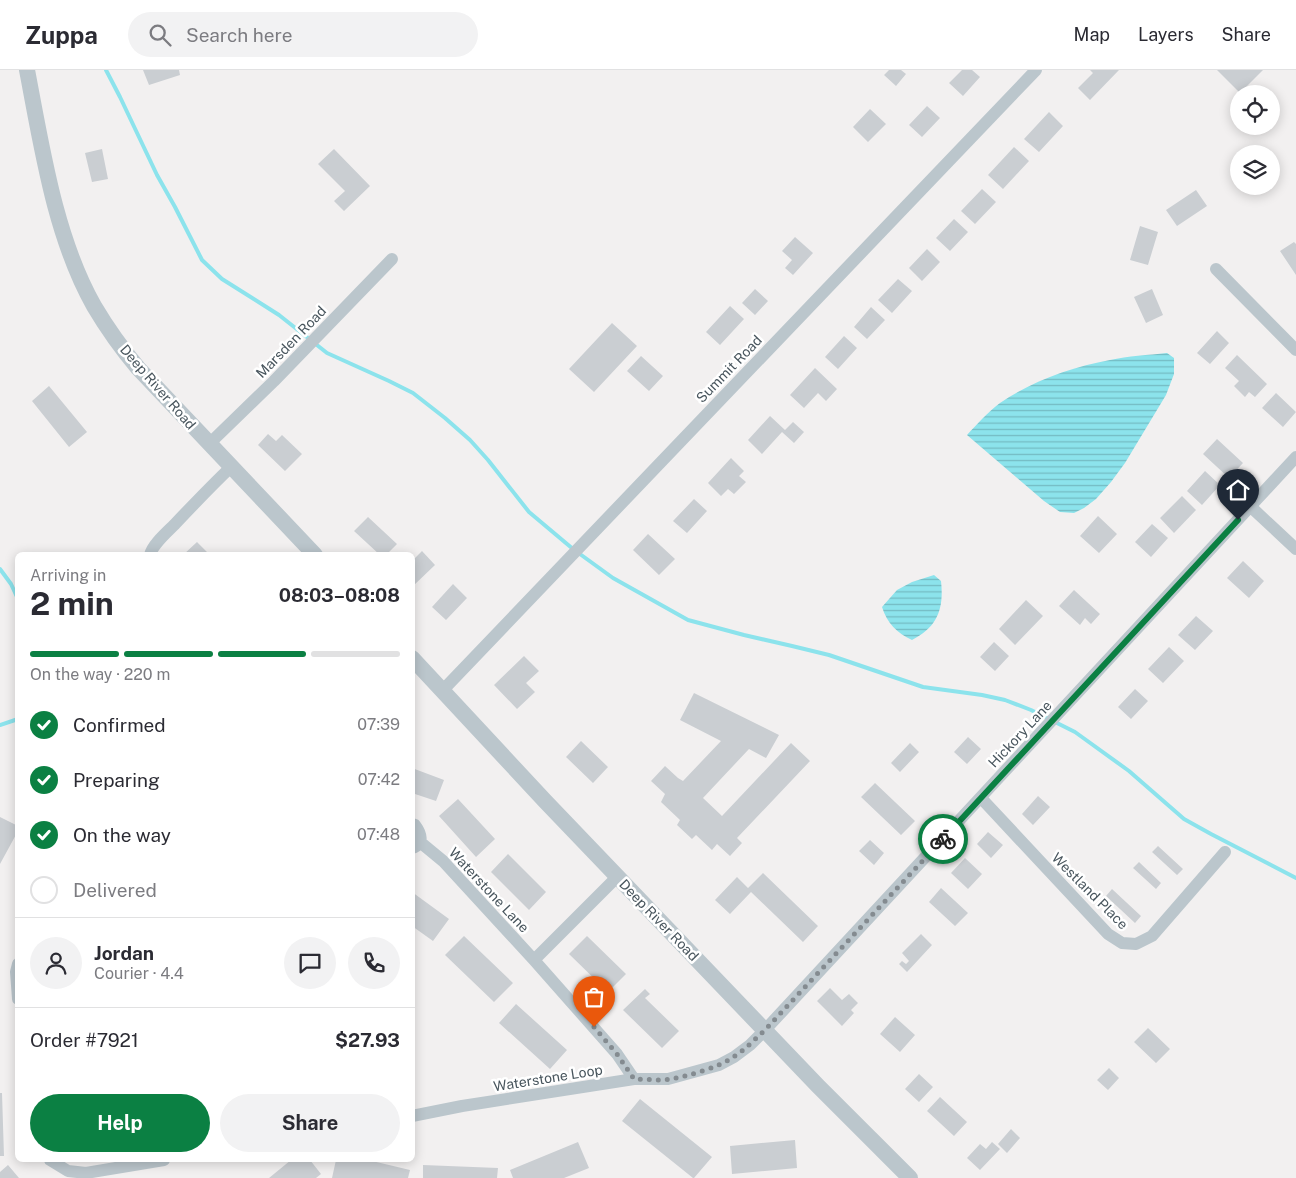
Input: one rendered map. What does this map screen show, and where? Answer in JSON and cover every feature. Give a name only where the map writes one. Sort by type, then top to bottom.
[{"type":"street","name":"Deep River Road","points":[[27,70],[45,162],[57,208],[74,262],[94,306],[138,368],[312,552]]},
{"type":"street","name":"Summit Road","points":[[443,690],[1036,70]]},
{"type":"street","name":"Marsden Road","points":[[209,444],[274,381],[392,259]]},
{"type":"street","points":[[1216,269],[1296,350]]},
{"type":"street","name":"Hickory Lane","points":[[765,1030],[1296,456]]},
{"type":"street","points":[[150,552],[231,467]]},
{"type":"street","points":[[1250,507],[1296,549]]},
{"type":"street","name":"Deep River Road","points":[[415,661],[544,801],[818,1086],[910,1178]]},
{"type":"street","name":"Westland Place","points":[[981,798],[1108,934],[1122,943],[1136,944],[1152,936],[1225,852]]},
{"type":"street","name":"Waterstone Lane","points":[[415,825],[420,833],[416,845],[443,862],[534,960],[617,1054],[634,1079]]},
{"type":"street","points":[[534,960],[618,877]]},
{"type":"street","name":"Waterstone Loop","points":[[415,1115],[462,1106],[634,1079],[668,1079],[719,1065],[750,1045],[765,1030]]},
{"type":"street","points":[[53,1162],[68,1171],[86,1173],[148,1162]]},
{"type":"water","points":[[1167,353],[1174,358],[1174,374],[1166,395],[1125,463],[1111,482],[1096,499],[1074,513],[1060,512],[1044,501],[967,435],[1000,403],[1025,388],[1053,376],[1096,363]]},
{"type":"water","points":[[934,575],[941,581],[940,608],[928,629],[912,640],[893,627],[882,607],[897,590],[912,582]]},
{"type":"building","points":[[143,70],[179,70],[180,75],[149,85]]},
{"type":"building","points":[[889,70],[901,70],[906,74],[896,86],[884,75]]},
{"type":"building","points":[[962,70],[972,70],[980,77],[963,96],[949,83]]},
{"type":"building","points":[[1090,70],[1119,70],[1090,100],[1078,88],[1093,73]]},
{"type":"building","points":[[1217,70],[1263,70],[1248,85],[1232,85]]},
{"type":"building","points":[[927,106],[940,118],[922,137],[909,125]]},
{"type":"building","points":[[870,109],[886,124],[868,142],[853,127]]},
{"type":"building","points":[[1049,112],[1063,126],[1039,152],[1024,139]]},
{"type":"building","points":[[1014,147],[1029,161],[1003,189],[988,175]]},
{"type":"building","points":[[102,149],[108,179],[92,182],[85,153]]},
{"type":"building","points":[[334,149],[370,186],[344,211],[334,201],[345,191],[318,164]]},
{"type":"building","points":[[982,189],[996,202],[975,224],[961,211]]},
{"type":"building","points":[[1196,190],[1207,206],[1177,226],[1166,210]]},
{"type":"building","points":[[954,219],[968,232],[950,251],[936,238]]},
{"type":"building","points":[[1140,226],[1158,232],[1148,265],[1130,260]]},
{"type":"building","points":[[795,237],[813,253],[793,275],[785,268],[792,260],[782,251]]},
{"type":"building","points":[[1294,242],[1296,244],[1296,275],[1280,251]]},
{"type":"building","points":[[927,249],[940,262],[922,281],[909,268]]},
{"type":"building","points":[[898,279],[912,291],[892,313],[878,300]]},
{"type":"building","points":[[755,289],[768,301],[755,315],[742,303]]},
{"type":"building","points":[[1152,289],[1163,315],[1146,323],[1134,297]]},
{"type":"building","points":[[730,306],[744,319],[720,345],[706,332]]},
{"type":"building","points":[[871,307],[885,320],[867,339],[854,327]]},
{"type":"building","points":[[612,323],[637,346],[594,392],[569,369]]},
{"type":"building","points":[[1217,331],[1229,343],[1210,364],[1197,353]]},
{"type":"building","points":[[844,336],[857,348],[838,369],[825,357]]},
{"type":"building","points":[[1237,355],[1267,384],[1255,397],[1249,392],[1245,397],[1234,386],[1239,381],[1225,368]]},
{"type":"building","points":[[641,356],[663,376],[649,391],[627,371]]},
{"type":"building","points":[[815,368],[837,389],[826,401],[818,393],[804,408],[790,395]]},
{"type":"building","points":[[49,386],[87,432],[69,447],[32,401]]},
{"type":"building","points":[[1276,393],[1296,412],[1283,427],[1262,408]]},
{"type":"building","points":[[770,416],[785,430],[793,422],[804,432],[794,443],[782,432],[762,454],[748,440]]},
{"type":"building","points":[[268,434],[276,441],[282,435],[302,454],[285,471],[258,445]]},
{"type":"building","points":[[1217,439],[1243,463],[1229,478],[1203,454]]},
{"type":"building","points":[[731,458],[744,471],[739,476],[746,482],[734,494],[728,489],[721,496],[708,483]]},
{"type":"building","points":[[1205,471],[1220,485],[1202,505],[1187,491]]},
{"type":"building","points":[[1182,496],[1196,510],[1174,533],[1160,518]]},
{"type":"building","points":[[694,499],[707,511],[687,533],[673,521]]},
{"type":"building","points":[[1098,516],[1117,534],[1099,553],[1080,536]]},
{"type":"building","points":[[368,517],[397,544],[389,552],[377,552],[354,531]]},
{"type":"building","points":[[1152,524],[1168,538],[1151,557],[1135,542]]},
{"type":"building","points":[[648,534],[675,559],[659,575],[633,550]]},
{"type":"building","points":[[197,542],[207,552],[186,552]]},
{"type":"building","points":[[422,551],[435,565],[415,584],[415,558]]},
{"type":"building","points":[[1243,561],[1264,581],[1249,598],[1227,578]]},
{"type":"building","points":[[453,584],[467,598],[446,620],[432,607]]},
{"type":"building","points":[[1074,590],[1100,614],[1091,624],[1085,618],[1080,625],[1059,606]]},
{"type":"building","points":[[1026,600],[1043,616],[1015,645],[999,629]]},
{"type":"building","points":[[1196,616],[1213,631],[1195,650],[1178,635]]},
{"type":"building","points":[[994,642],[1009,656],[995,671],[980,657]]},
{"type":"building","points":[[1169,647],[1184,661],[1163,683],[1148,669]]},
{"type":"building","points":[[524,656],[539,671],[526,683],[535,692],[517,709],[494,685]]},
{"type":"building","points":[[1135,689],[1148,701],[1131,719],[1118,707]]},
{"type":"building","points":[[694,693],[779,735],[766,758],[749,749],[703,798],[722,816],[791,743],[810,761],[737,838],[742,843],[730,856],[717,844],[712,850],[696,835],[692,839],[677,825],[680,820],[661,802],[665,794],[651,781],[665,766],[683,781],[721,741],[680,720]]},
{"type":"building","points":[[968,737],[981,749],[967,764],[954,752]]},
{"type":"building","points":[[581,741],[608,767],[593,783],[566,757]]},
{"type":"building","points":[[910,743],[919,752],[900,772],[891,763]]},
{"type":"building","points":[[415,769],[444,780],[436,801],[415,794]]},
{"type":"building","points":[[875,783],[915,821],[901,835],[861,797]]},
{"type":"building","points":[[1038,796],[1050,807],[1033,825],[1022,814]]},
{"type":"building","points":[[458,799],[495,839],[476,857],[439,816]]},
{"type":"building","points":[[0,817],[15,824],[15,836],[0,864]]},
{"type":"building","points":[[988,832],[1003,845],[991,858],[977,844]]},
{"type":"building","points":[[870,840],[884,853],[874,865],[859,851]]},
{"type":"building","points":[[1158,846],[1183,869],[1177,875],[1152,852]]},
{"type":"building","points":[[508,854],[546,892],[529,910],[491,872]]},
{"type":"building","points":[[965,858],[982,874],[968,889],[951,873]]},
{"type":"building","points":[[1139,862],[1161,883],[1156,889],[1133,868]]},
{"type":"building","points":[[763,873],[818,926],[803,942],[751,892],[730,914],[715,900],[737,877],[748,888]]},
{"type":"building","points":[[941,888],[968,913],[955,926],[929,902]]},
{"type":"building","points":[[1112,889],[1141,916],[1135,923],[1106,896]]},
{"type":"building","points":[[415,894],[449,919],[433,941],[415,928]]},
{"type":"building","points":[[921,934],[932,945],[907,972],[899,964],[902,961],[906,964],[909,961],[902,953]]},
{"type":"building","points":[[464,936],[513,983],[494,1002],[445,955]]},
{"type":"building","points":[[587,936],[626,974],[608,992],[569,954]]},
{"type":"building","points":[[830,988],[842,1000],[849,994],[858,1003],[851,1010],[854,1013],[842,1026],[817,1001]]},
{"type":"building","points":[[645,989],[650,994],[645,998],[679,1031],[662,1048],[623,1010]]},
{"type":"building","points":[[516,1004],[567,1050],[550,1069],[499,1023]]},
{"type":"building","points":[[895,1017],[915,1035],[900,1052],[880,1034]]},
{"type":"building","points":[[1148,1028],[1170,1049],[1156,1063],[1134,1042]]},
{"type":"building","points":[[1109,1068],[1119,1078],[1108,1090],[1097,1080]]},
{"type":"building","points":[[919,1074],[933,1087],[919,1102],[905,1089]]},
{"type":"building","points":[[0,1093],[2,1093],[4,1156],[0,1156]]},
{"type":"building","points":[[940,1097],[967,1122],[954,1136],[927,1111]]},
{"type":"building","points":[[640,1099],[712,1157],[694,1178],[622,1121]]},
{"type":"building","points":[[1011,1129],[1020,1138],[1007,1153],[998,1144]]},
{"type":"building","points":[[795,1140],[797,1168],[732,1174],[730,1146]]},
{"type":"building","points":[[578,1142],[589,1168],[564,1178],[513,1178],[510,1170]]},
{"type":"building","points":[[992,1142],[1000,1149],[980,1170],[967,1158],[980,1144],[986,1149]]},
{"type":"building","points":[[289,1162],[312,1162],[321,1174],[316,1178],[269,1178]]},
{"type":"building","points":[[336,1162],[376,1162],[410,1170],[408,1178],[332,1178]]},
{"type":"building","points":[[8,1165],[19,1178],[0,1178],[0,1172]]},
{"type":"building","points":[[423,1165],[498,1168],[497,1178],[423,1178]]},
{"type":"waterway","points":[[106,70],[157,175],[202,260],[222,279],[279,315],[327,353],[413,393],[470,440],[529,512],[573,549],[613,578],[688,620],[829,655],[923,687],[982,695],[1005,700],[1031,710],[1075,732],[1129,771],[1184,819],[1296,878]]},
{"type":"waterway","points":[[0,569],[15,593]]},
{"type":"waterway","points":[[0,725],[15,720]]},
{"type":"way so far","points":[[594,1027],[617,1054],[634,1079],[668,1079],[704,1070],[734,1057],[765,1030],[943,839]]},
{"type":"route","points":[[943,839],[1238,520]]}]
